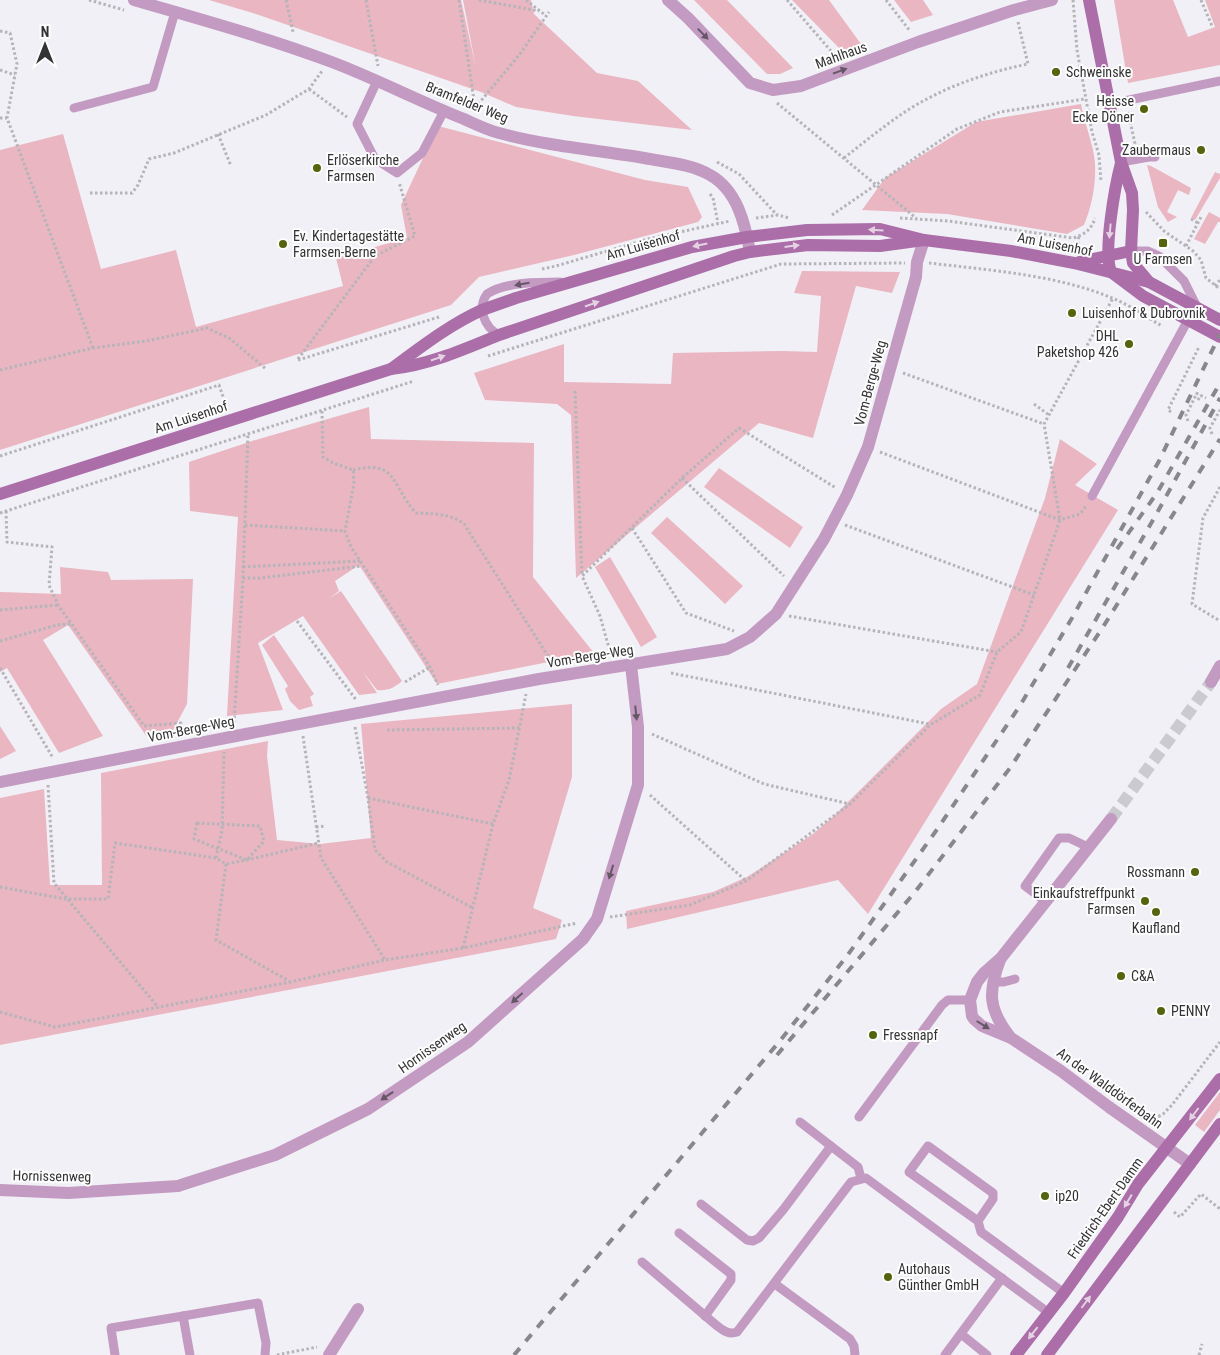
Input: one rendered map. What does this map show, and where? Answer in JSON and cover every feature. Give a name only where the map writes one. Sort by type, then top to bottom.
[{"type":"main road","points":[[1089,0],[1121,162],[1132,193],[1131,252],[1135,266],[1149,282],[1220,320]]},
{"type":"main road","points":[[1121,162],[1114,193],[1108,255],[1111,272],[1143,296],[1220,337]]},
{"type":"main road","name":"Am Luisenhof","points":[[391,369],[452,325],[482,310],[692,247],[748,236],[807,230],[880,229],[924,240],[1011,251],[1074,263],[1149,282]]},
{"type":"main road","name":"Am Luisenhof","points":[[0,494],[391,369],[414,366],[474,346],[499,334],[750,252],[808,245],[880,246],[924,240]]},
{"type":"main road","points":[[1074,263],[1131,252]]},
{"type":"main road","name":"Friedrich-Ebert-Damm","points":[[1016,1355],[1064,1293],[1118,1217],[1138,1184],[1220,1079]]},
{"type":"main road","points":[[1047,1355],[1220,1124]]},
{"type":"street","name":"Bramfelder Weg","points":[[134,0],[329,61],[498,133],[560,146],[661,161],[708,173],[719,180],[737,203],[748,236],[750,252]]},
{"type":"street","name":"Mahlhaus","points":[[668,0],[688,18],[750,83],[773,90],[801,86],[918,42],[1052,0]]},
{"type":"street","name":"Vom-Berge-Weg","points":[[0,782],[528,681],[728,650],[750,637],[776,614],[834,521],[847,495],[868,447],[916,277],[917,262],[924,240]]},
{"type":"street","name":"Hornissenweg","points":[[0,1190],[68,1193],[178,1186],[275,1155],[368,1109],[468,1042],[583,939],[597,919],[638,784],[638,727],[631,665]]},
{"type":"street","points":[[1211,682],[1220,666]]},
{"type":"street","name":"An der Walddörferbahn","points":[[1111,819],[1001,958],[977,982],[970,1000],[972,1016],[982,1026],[1011,1038],[1061,1071],[1190,1164]]},
{"type":"street","name":"An der Walddörferbahn","points":[[1001,958],[992,982],[992,1000],[996,1015],[1011,1038]]},
{"type":"street","points":[[970,1000],[992,982]]},
{"type":"street","points":[[329,1355],[358,1309]]},
{"type":"lane","points":[[74,108],[153,87],[175,12]]},
{"type":"lane","points":[[377,81],[357,124],[375,159],[397,173],[422,153],[444,111]]},
{"type":"lane","points":[[1110,104],[1220,81]]},
{"type":"lane","points":[[1121,162],[1156,157]]},
{"type":"lane","points":[[1131,252],[1148,251],[1159,256],[1184,281],[1198,309]]},
{"type":"lane","points":[[482,310],[489,328],[499,334]]},
{"type":"lane","points":[[1092,496],[1188,320]]},
{"type":"lane","points":[[1045,902],[1025,886],[1059,838],[1069,838],[1088,847]]},
{"type":"lane","points":[[992,982],[1004,982],[1015,979]]},
{"type":"lane","points":[[859,1117],[942,1004],[948,1000],[970,1000]]},
{"type":"lane","points":[[800,1122],[858,1166],[861,1178]]},
{"type":"lane","points":[[701,1204],[747,1240],[752,1241],[758,1238],[783,1210],[831,1146]]},
{"type":"lane","points":[[978,1221],[993,1199],[993,1193],[928,1146],[909,1172],[978,1221],[981,1232],[1064,1293]]},
{"type":"lane","points":[[642,1262],[705,1316],[727,1333],[733,1334],[738,1332],[851,1182],[866,1178],[1049,1313]]},
{"type":"lane","points":[[679,1233],[730,1274],[731,1280],[705,1316]]},
{"type":"lane","points":[[945,1355],[1002,1278]]},
{"type":"lane","points":[[775,1284],[850,1339],[854,1346],[855,1355]]},
{"type":"lane","points":[[115,1355],[111,1328],[258,1303],[266,1343],[265,1355]]},
{"type":"lane","points":[[183,1316],[190,1355]]},
{"type":"lane","points":[[961,1334],[987,1355]]},
{"type":"path","points":[[286,0],[293,32]]},
{"type":"path","points":[[366,0],[378,66]]},
{"type":"path","points":[[459,0],[475,108],[520,54],[547,14],[479,0]]},
{"type":"path","points":[[526,0],[539,11]]},
{"type":"path","points":[[787,0],[846,69]]},
{"type":"path","points":[[886,0],[918,42]]},
{"type":"path","points":[[1073,0],[1077,50],[1085,99],[1099,155],[1100,190]]},
{"type":"path","points":[[1202,0],[1212,26]]},
{"type":"path","points":[[844,158],[900,115],[936,94],[1002,70],[1028,64],[1023,38],[1012,11]]},
{"type":"path","points":[[0,30],[10,33],[17,64],[7,118],[93,348]]},
{"type":"path","points":[[90,193],[132,193],[138,185],[149,159],[174,153],[266,115],[309,90],[329,61]]},
{"type":"path","points":[[0,70],[15,74]]},
{"type":"path","points":[[309,90],[357,124]]},
{"type":"path","points":[[773,90],[776,102],[809,132],[876,184],[916,219]]},
{"type":"path","points":[[839,217],[830,217],[957,129],[1000,112],[1085,99]]},
{"type":"path","points":[[0,118],[7,118]]},
{"type":"path","points":[[218,134],[231,166]]},
{"type":"path","points":[[298,360],[375,256],[415,236],[397,173]]},
{"type":"path","points":[[1140,211],[1148,212],[1164,232],[1186,246],[1201,260],[1206,278],[1220,289]]},
{"type":"path","points":[[897,218],[948,220],[1066,238],[1085,233],[1091,227],[1097,213]]},
{"type":"path","points":[[758,218],[778,215],[791,218]]},
{"type":"path","points":[[1186,246],[1202,215]]},
{"type":"path","points":[[1191,219],[1198,223]]},
{"type":"path","points":[[1078,243],[1079,236]]},
{"type":"path","points":[[480,359],[781,264],[903,263]]},
{"type":"path","points":[[928,263],[997,271],[1070,284],[1113,298],[1162,326]]},
{"type":"path","points":[[1070,284],[1072,276]]},
{"type":"path","points":[[1215,286],[1220,280]]},
{"type":"path","points":[[0,1012],[55,1027],[290,982],[385,960],[463,948],[597,919],[690,906],[746,881],[850,804],[930,725],[980,695],[998,652],[1021,632],[1060,520],[1044,424],[1113,298]]},
{"type":"path","points":[[0,370],[93,348],[146,341],[207,328],[229,338],[266,369]]},
{"type":"path","points":[[1171,412],[1168,410],[1200,347]]},
{"type":"path","points":[[889,368],[1044,424]]},
{"type":"path","points":[[0,513],[416,380]]},
{"type":"path","points":[[0,456],[219,385],[228,413]]},
{"type":"path","points":[[575,390],[582,576],[600,616],[614,667]]},
{"type":"path","points":[[1198,394],[1206,398]]},
{"type":"path","points":[[1198,394],[1198,400]]},
{"type":"path","points":[[1188,421],[1186,415],[1198,394]]},
{"type":"path","points":[[1034,404],[1050,415]]},
{"type":"path","points":[[1212,434],[1210,428],[1220,410]]},
{"type":"path","points":[[322,411],[323,457],[334,464],[353,470],[368,466],[378,467],[390,473],[409,505],[416,512],[442,514],[456,518],[464,524],[560,676]]},
{"type":"path","points":[[582,576],[682,478],[739,428],[847,495]]},
{"type":"path","points":[[216,858],[222,824],[243,578],[248,433]]},
{"type":"path","points":[[868,447],[1060,520],[1080,514]]},
{"type":"path","points":[[353,470],[354,483],[345,531],[351,547],[430,667],[445,697]]},
{"type":"path","points":[[682,478],[794,586]]},
{"type":"path","points":[[1220,487],[1203,518],[1192,604],[1220,621]]},
{"type":"path","points":[[6,511],[7,542],[52,547],[49,585],[58,605],[144,726],[181,723],[182,746]]},
{"type":"path","points":[[834,521],[1034,595]]},
{"type":"path","points":[[245,524],[345,531]]},
{"type":"path","points":[[632,528],[686,614],[750,637]]},
{"type":"path","points":[[243,567],[360,561]]},
{"type":"path","points":[[243,578],[260,578],[362,566]]},
{"type":"path","points":[[0,610],[58,605]]},
{"type":"path","points":[[776,614],[998,652]]},
{"type":"path","points":[[297,622],[359,713],[368,798],[376,850],[387,862],[473,908]]},
{"type":"path","points":[[0,641],[56,625],[71,624]]},
{"type":"path","points":[[405,682],[430,667]]},
{"type":"path","points":[[0,668],[53,771],[54,883],[158,1007]]},
{"type":"path","points":[[670,672],[930,725]]},
{"type":"path","points":[[463,948],[493,824],[508,780],[528,681]]},
{"type":"path","points":[[301,724],[321,858],[385,960]]},
{"type":"path","points":[[638,727],[764,784],[850,804]]},
{"type":"path","points":[[387,730],[520,728]]},
{"type":"path","points":[[638,784],[746,881]]},
{"type":"path","points":[[368,798],[493,824]]},
{"type":"path","points":[[197,823],[260,826],[264,841],[247,860],[194,839],[197,823]]},
{"type":"path","points":[[316,827],[326,826]]},
{"type":"path","points":[[0,886],[66,898],[108,899],[115,843],[216,858],[226,864],[318,843]]},
{"type":"path","points":[[226,864],[216,940],[290,982]]},
{"type":"path","points":[[1154,1119],[1163,1114],[1172,1105],[1220,1042]]},
{"type":"path","points":[[1174,1212],[1180,1217],[1201,1194],[1220,1209]]},
{"type":"path","points":[[275,1355],[316,1347],[322,1340]]},
{"type":"path","points":[[1198,1355],[1202,1344]]},
{"type":"shaded area","points":[[209,0],[461,0],[476,68],[463,0],[531,0],[534,14],[597,73],[638,81],[692,130],[573,116],[516,107],[481,92],[256,14]]},
{"type":"shaded area","points":[[694,0],[727,0],[793,68],[780,74],[767,74]]},
{"type":"shaded area","points":[[792,0],[829,0],[861,44],[842,51]]},
{"type":"shaded area","points":[[894,0],[923,0],[933,15],[911,22]]},
{"type":"shaded area","points":[[1114,0],[1173,0],[1188,37],[1215,27],[1205,0],[1220,0],[1220,65],[1128,83]]},
{"type":"shaded area","points":[[1081,104],[1094,157],[1094,187],[1084,225],[1067,234],[947,214],[862,210],[885,178],[976,122]]},
{"type":"shaded area","points":[[438,126],[645,180],[688,187],[702,217],[698,222],[574,255],[479,277],[451,305],[0,450],[0,150],[63,134],[101,269],[176,250],[196,327],[343,286],[336,258],[407,238],[401,205]]},
{"type":"shaded area","points":[[1147,165],[1191,188],[1189,195],[1178,190],[1167,212],[1177,217],[1168,222],[1158,207]]},
{"type":"shaded area","points":[[1215,172],[1220,174],[1220,178],[1195,220],[1191,218]]},
{"type":"shaded area","points":[[1209,212],[1220,218],[1220,222],[1218,222],[1205,244],[1194,239]]},
{"type":"shaded area","points":[[802,271],[900,272],[892,293],[856,286],[813,438],[759,423],[576,578],[571,415],[557,404],[485,400],[474,373],[564,344],[564,382],[671,384],[673,353],[817,352],[821,296],[794,293]]},
{"type":"shaded area","points":[[369,407],[371,439],[534,443],[533,577],[594,653],[437,684],[359,565],[335,581],[339,591],[330,598],[341,591],[402,681],[391,688],[377,690],[363,672],[377,693],[359,695],[303,616],[258,643],[283,710],[227,716],[238,517],[190,511],[189,462],[252,441]]},
{"type":"shaded area","points":[[1060,439],[1097,464],[1075,485],[1118,510],[868,914],[838,880],[627,929],[626,911],[713,892],[747,877],[813,834],[835,815],[941,709],[977,684],[1045,498]]},
{"type":"shaded area","points":[[719,468],[803,527],[790,548],[704,487]]},
{"type":"shaded area","points":[[667,517],[743,586],[725,604],[651,533]]},
{"type":"shaded area","points":[[610,557],[657,637],[641,647],[595,567]]},
{"type":"shaded area","points":[[60,567],[108,572],[111,580],[193,579],[187,704],[170,736],[147,737],[68,625],[43,640],[103,736],[59,753],[7,668],[0,672],[0,592],[61,594]]},
{"type":"shaded area","points":[[274,635],[314,694],[310,697],[313,706],[299,710],[290,701],[285,689],[288,686],[262,645]]},
{"type":"shaded area","points":[[572,704],[572,777],[533,908],[562,920],[556,939],[0,1045],[0,798],[44,789],[50,885],[102,885],[101,773],[268,741],[267,756],[277,840],[320,844],[371,838],[361,724]]},
{"type":"shaded area","points":[[0,726],[16,751],[0,759]]},
{"type":"shaded area","points":[[1220,1092],[1220,1110],[1204,1132],[1195,1125]]},
{"type":"tunnel","points":[[1111,819],[1211,682]]},
{"type":"railway","points":[[514,1355],[779,1042],[847,956],[938,828],[1021,704],[1072,618],[1159,461],[1220,334]]},
{"type":"railway","points":[[1117,549],[1157,493],[1220,383]]},
{"type":"railway","points":[[1068,668],[1157,513],[1220,398]]},
{"type":"railway","points":[[777,1055],[915,892],[1010,768],[1103,627],[1220,439]]},
{"type":"place","name":"Schweinske","points":[[1056,72]]},
{"type":"place","name":"Heisse Ecke Döner","points":[[1144,109]]},
{"type":"place","name":"Zaubermaus","points":[[1201,150]]},
{"type":"place","name":"Erlöserkirche Farmsen","points":[[317,168]]},
{"type":"place","name":"U Farmsen","points":[[1163,243]]},
{"type":"place","name":"Ev. Kindertagestätte Farmsen-Berne","points":[[283,244]]},
{"type":"place","name":"Luisenhof & Dubrovnik","points":[[1072,313]]},
{"type":"place","name":"DHL Paketshop 426","points":[[1129,344]]},
{"type":"place","name":"Rossmann","points":[[1195,872]]},
{"type":"place","name":"Einkaufstreffpunkt Farmsen","points":[[1145,901]]},
{"type":"place","name":"Kaufland","points":[[1156,912]]},
{"type":"place","name":"C&A","points":[[1121,976]]},
{"type":"place","name":"PENNY","points":[[1161,1011]]},
{"type":"place","name":"Fressnapf","points":[[873,1035]]},
{"type":"place","name":"ip20","points":[[1045,1196]]},
{"type":"place","name":"Autohaus Günther GmbH","points":[[888,1277]]}]
